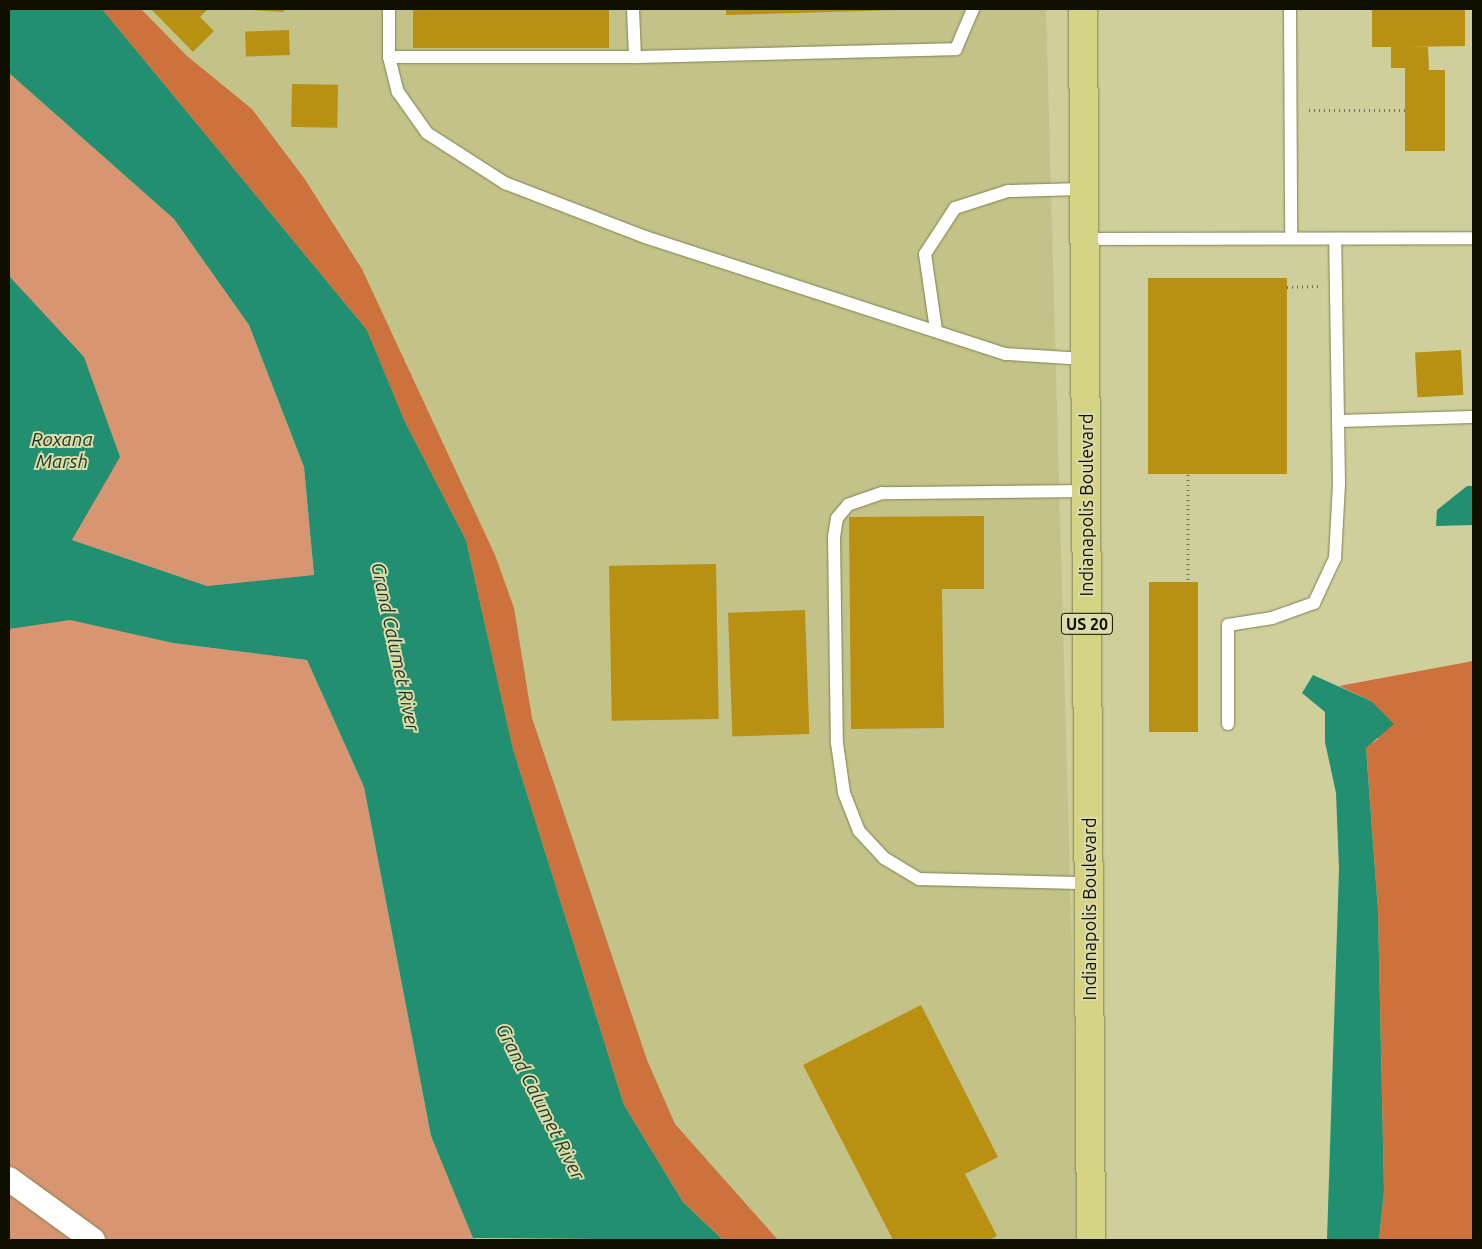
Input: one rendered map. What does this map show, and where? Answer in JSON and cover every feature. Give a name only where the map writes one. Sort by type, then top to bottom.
[{"type":"main road","name":"Indianapolis Boulevard","points":[[1083,9],[1091,1240]]},
{"type":"street","points":[[9,1179],[93,1240]]},
{"type":"lane","points":[[389,9],[389,57],[398,92],[427,133],[505,183],[645,238],[1006,354],[1086,359]]},
{"type":"lane","points":[[633,9],[634,57]]},
{"type":"lane","points":[[389,57],[634,57],[956,49],[973,9]]},
{"type":"lane","points":[[1290,9],[1291,238]]},
{"type":"lane","points":[[936,330],[925,254],[955,208],[1008,191],[1084,189]]},
{"type":"lane","points":[[1084,239],[1291,238],[1335,241],[1473,238]]},
{"type":"lane","points":[[1228,724],[1228,625],[1272,618],[1314,602],[1335,558],[1338,421],[1335,241]]},
{"type":"lane","points":[[1338,421],[1473,416]]},
{"type":"lane","points":[[1086,491],[882,493],[848,505],[837,518],[834,537],[837,743],[844,793],[859,831],[884,858],[919,879],[1088,883]]},
{"type":"path","points":[[1291,110],[1405,110]]},
{"type":"path","points":[[1287,287],[1336,286]]},
{"type":"path","points":[[1188,474],[1188,583]]},
{"type":"shaded area","points":[[102,9],[1046,9],[1080,1240],[723,1240]]},
{"type":"shaded area","points":[[102,9],[141,9],[187,56],[252,109],[304,178],[362,269],[495,555],[514,608],[532,718],[647,1060],[675,1124],[778,1240],[723,1240],[683,1202],[624,1105],[513,749],[466,540],[405,422],[367,330]]},
{"type":"shaded area","points":[[9,73],[174,219],[249,325],[304,467],[314,576],[207,586],[72,540],[117,461],[9,476]]},
{"type":"shaded area","points":[[9,601],[173,643],[307,660],[364,787],[431,1136],[476,1240],[9,1240]]},
{"type":"shaded area","points":[[1473,661],[1473,1240],[1379,1240],[1384,1191],[1378,910],[1366,747],[1378,739],[1371,701],[1339,686]]},
{"type":"water","points":[[9,9],[102,9],[367,330],[405,422],[466,540],[513,749],[624,1105],[683,1202],[723,1240],[473,1238],[431,1136],[364,787],[307,660],[173,643],[70,620],[9,629],[9,276],[84,357],[120,457],[72,540],[207,586],[314,575],[304,467],[249,325],[174,219],[9,73]]},
{"type":"water","points":[[1467,486],[1473,486],[1473,525],[1436,526],[1437,510]]},
{"type":"water","points":[[1313,675],[1371,701],[1394,724],[1366,748],[1378,910],[1384,1191],[1379,1240],[1327,1240],[1339,869],[1336,793],[1325,742],[1325,712],[1302,693]]},
{"type":"building","points":[[151,9],[208,9],[200,17],[214,31],[193,52]]},
{"type":"building","points":[[284,9],[284,12],[250,10]]},
{"type":"building","points":[[413,9],[609,9],[609,48],[413,48]]},
{"type":"building","points":[[726,9],[898,9],[898,10],[726,15]]},
{"type":"building","points":[[1372,9],[1465,9],[1465,46],[1407,47],[1428,47],[1429,70],[1445,70],[1445,151],[1405,151],[1405,68],[1391,68],[1391,47],[1372,47]]},
{"type":"building","points":[[289,30],[290,55],[246,57],[245,32]]},
{"type":"building","points":[[292,84],[338,85],[337,128],[291,127]]},
{"type":"building","points":[[1148,278],[1287,278],[1287,474],[1148,474]]},
{"type":"building","points":[[1461,350],[1463,395],[1417,397],[1415,352]]},
{"type":"building","points":[[984,516],[984,589],[942,589],[944,728],[851,729],[849,517]]},
{"type":"building","points":[[716,564],[719,719],[612,721],[609,566]]},
{"type":"building","points":[[1149,582],[1198,582],[1198,732],[1149,732]]},
{"type":"building","points":[[805,610],[809,734],[732,737],[728,613]]},
{"type":"building","points":[[921,1005],[998,1157],[965,1174],[997,1236],[989,1240],[893,1240],[803,1065]]},
{"type":"water label","name":"Roxana Marsh","points":[[62,451]]},
{"type":"water label","name":"Grand Calumet River","points":[[395,647]]},
{"type":"water label","name":"Grand Calumet River","points":[[540,1102]]}]
